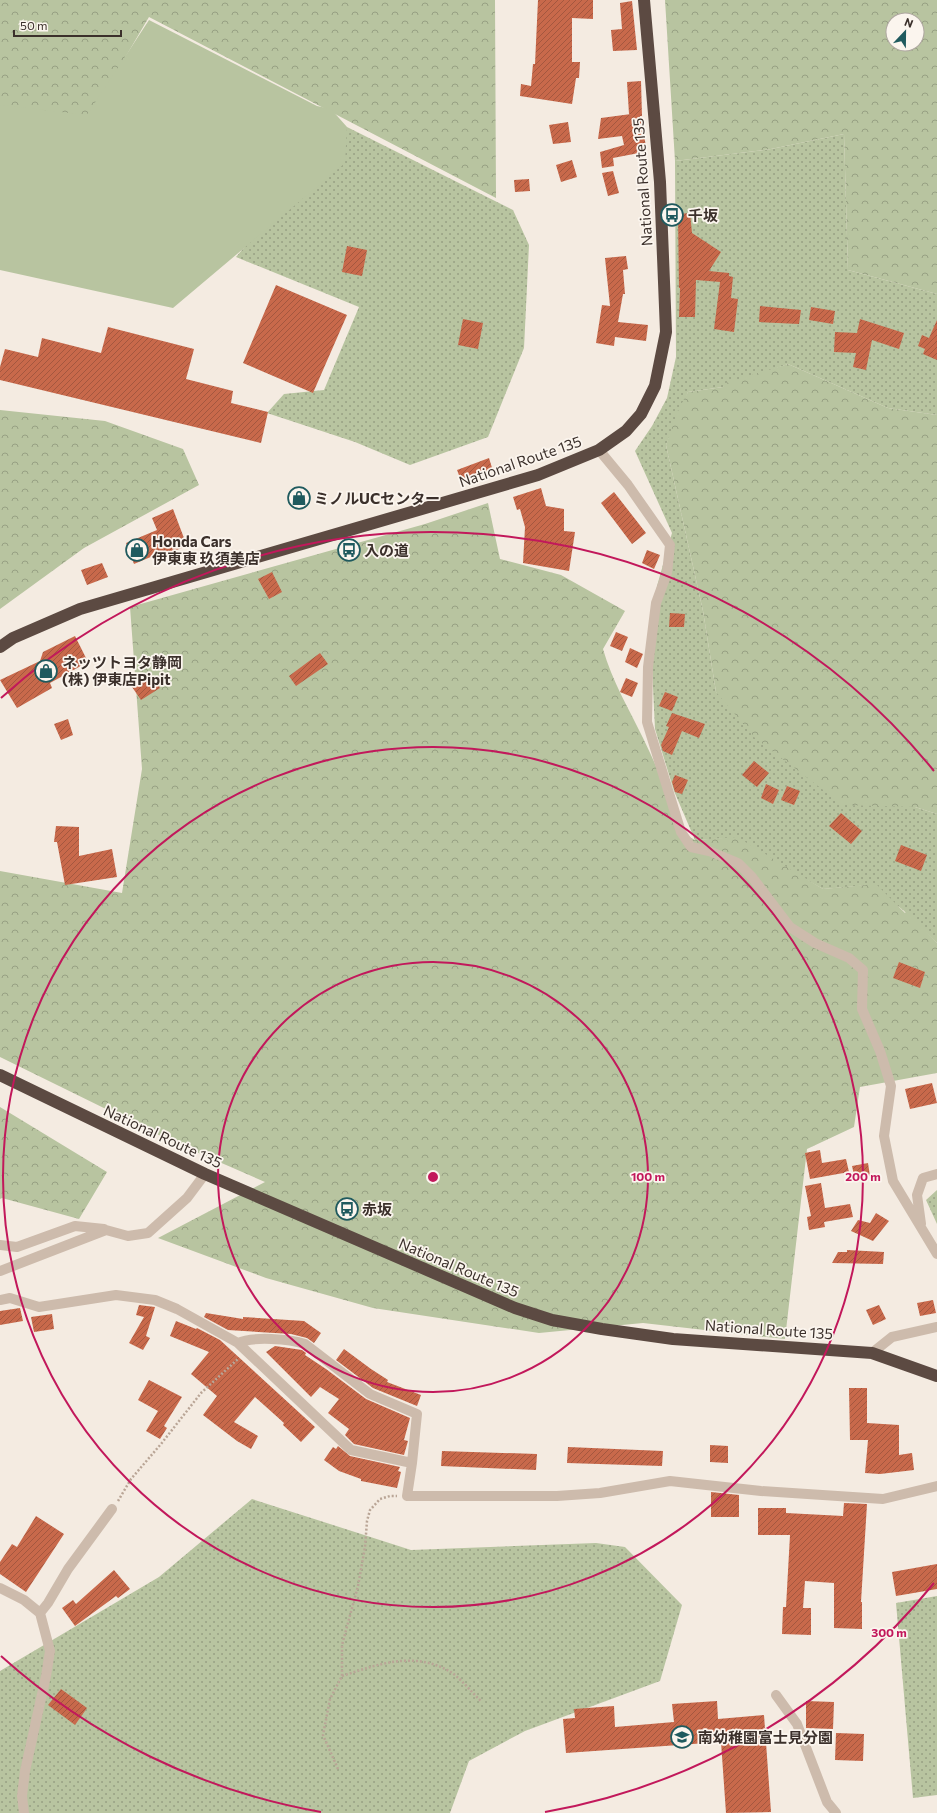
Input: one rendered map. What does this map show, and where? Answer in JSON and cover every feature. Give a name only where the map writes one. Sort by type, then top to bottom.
[{"type":"highway","name":"National Route 135","points":[[0,647],[13,638],[80,609],[538,475],[599,450],[626,430],[641,414],[655,386],[666,332],[660,182],[644,0]]},
{"type":"highway","name":"National Route 135","points":[[0,1075],[205,1174],[514,1308],[552,1320],[673,1339],[872,1353],[937,1376]]},
{"type":"street","points":[[599,450],[628,485],[670,545],[667,573],[656,603],[648,667],[647,722],[681,832],[691,847],[710,851],[738,863],[752,877],[790,927],[815,943],[849,958],[863,970],[862,1009],[880,1051],[891,1086],[884,1136],[893,1181],[937,1254]]},
{"type":"street","points":[[0,1245],[17,1247],[75,1226],[106,1230],[128,1236],[148,1233],[187,1198],[205,1174]]},
{"type":"street","points":[[921,1229],[917,1195],[923,1178],[937,1174]]},
{"type":"street","points":[[0,1271],[106,1230]]},
{"type":"street","points":[[0,1300],[10,1298],[39,1307],[116,1295],[156,1300],[178,1309],[238,1343],[351,1450],[412,1463]]},
{"type":"street","points":[[872,1353],[892,1337],[937,1327]]},
{"type":"street","points":[[238,1343],[246,1339],[296,1341],[305,1344],[370,1394],[417,1414],[407,1496],[556,1496],[600,1493],[670,1481],[762,1491],[882,1498],[937,1486]]},
{"type":"street","points":[[40,1613],[48,1603],[68,1569],[112,1510]]},
{"type":"street","points":[[0,1588],[24,1600],[40,1613],[50,1650],[46,1676],[25,1771],[22,1796],[24,1813]]},
{"type":"street","points":[[776,1695],[797,1724],[827,1802],[836,1813]]},
{"type":"path","points":[[112,1510],[131,1479],[162,1444],[201,1393],[246,1352]]},
{"type":"path","points":[[338,1769],[323,1735],[330,1699],[342,1676],[342,1645],[350,1610],[358,1586],[365,1547],[367,1521],[370,1510],[380,1498],[390,1496],[407,1496]]},
{"type":"path","points":[[342,1676],[395,1660],[430,1663],[451,1672],[481,1701]]},
{"type":"green space","points":[[0,0],[495,0],[496,198],[149,17],[86,124],[0,109]]},
{"type":"green space","points":[[665,0],[937,0],[937,294],[848,270],[844,134],[771,149],[675,161]]},
{"type":"green space","points":[[149,20],[317,106],[331,109],[347,127],[345,163],[173,308],[0,270],[0,105],[87,115]]},
{"type":"green space","points":[[347,127],[513,210],[529,245],[524,348],[488,437],[410,465],[355,442],[267,413],[284,394],[324,390],[359,307],[236,257]]},
{"type":"green space","points":[[844,134],[848,270],[937,294],[937,415],[888,408],[788,364],[723,387],[688,392],[666,445],[703,611],[716,692],[915,807],[937,814],[937,943],[903,910],[870,885],[823,889],[733,838],[695,840],[674,791],[655,729],[651,645],[657,586],[672,533],[635,451],[652,426],[667,398],[676,357],[675,161],[771,149]]},
{"type":"green space","points":[[788,364],[888,408],[937,415],[937,814],[915,807],[843,805],[755,738],[716,692],[703,611],[666,445],[678,410],[688,392],[723,387],[726,383]]},
{"type":"green space","points":[[0,410],[105,421],[183,449],[199,485],[84,548],[0,609]]},
{"type":"green space","points":[[488,503],[500,559],[561,575],[625,611],[603,649],[616,684],[659,773],[681,832],[695,840],[737,837],[823,889],[876,884],[905,913],[907,911],[937,943],[937,1073],[860,1087],[854,1127],[807,1149],[785,1339],[643,1323],[539,1333],[373,1308],[266,1278],[158,1238],[265,1182],[171,1141],[0,1057],[0,871],[122,893],[142,769],[130,607],[425,524]]},
{"type":"green space","points":[[0,1107],[107,1172],[79,1219],[2,1198],[0,1199]]},
{"type":"green space","points":[[937,1190],[937,1224],[926,1200]]},
{"type":"green space","points":[[252,1499],[411,1550],[596,1543],[625,1547],[682,1605],[660,1681],[525,1731],[469,1761],[450,1813],[0,1813],[0,1671],[159,1577]]},
{"type":"green space","points":[[937,1596],[937,1795],[913,1798],[896,1603]]},
{"type":"building","points":[[538,0],[593,0],[593,19],[572,18],[572,62],[580,62],[579,78],[576,78],[572,104],[520,96],[521,84],[531,86],[533,64],[535,64]]},
{"type":"building","points":[[632,1],[637,50],[613,51],[611,30],[622,29],[620,3]]},
{"type":"building","points":[[641,81],[642,116],[640,116],[646,146],[643,147],[644,152],[613,158],[614,166],[602,168],[600,152],[624,145],[622,136],[598,139],[601,118],[631,114],[629,114],[627,82]]},
{"type":"building","points":[[568,122],[571,142],[553,144],[549,125]]},
{"type":"building","points":[[572,160],[577,177],[561,182],[556,165]]},
{"type":"building","points":[[613,171],[619,193],[608,196],[602,173]]},
{"type":"building","points":[[529,179],[530,191],[515,192],[514,180]]},
{"type":"building","points":[[690,213],[692,233],[721,252],[709,271],[729,273],[729,276],[733,277],[731,298],[738,299],[734,332],[714,329],[720,282],[696,280],[695,317],[679,317],[680,288],[678,214]]},
{"type":"building","points":[[347,246],[367,250],[362,276],[342,272]]},
{"type":"building","points":[[626,256],[628,269],[623,270],[625,294],[623,294],[618,322],[648,325],[646,341],[615,337],[614,346],[596,343],[602,305],[610,306],[605,258]]},
{"type":"building","points":[[276,285],[347,315],[313,393],[243,363]]},
{"type":"building","points":[[760,306],[801,310],[799,324],[759,322]]},
{"type":"building","points":[[811,307],[835,311],[833,324],[809,320]]},
{"type":"building","points":[[463,319],[483,323],[478,349],[458,345]]},
{"type":"building","points":[[860,319],[904,333],[899,349],[872,340],[866,370],[853,367],[856,353],[834,352],[835,332],[857,333]]},
{"type":"building","points":[[937,320],[937,360],[923,354],[925,349],[918,346],[922,335],[929,338]]},
{"type":"building","points":[[108,327],[194,349],[186,379],[233,391],[231,403],[268,412],[261,443],[0,380],[0,367],[5,349],[38,357],[42,338],[101,353]]},
{"type":"building","points":[[489,458],[493,471],[462,483],[457,470]]},
{"type":"building","points":[[541,488],[546,506],[564,509],[564,531],[575,532],[569,571],[523,563],[525,527],[520,509],[517,510],[513,497]]},
{"type":"building","points":[[614,492],[646,533],[632,544],[601,503]]},
{"type":"building","points":[[173,509],[187,546],[166,554],[165,551],[134,564],[126,543],[157,530],[152,518]]},
{"type":"building","points":[[647,550],[660,555],[654,569],[642,563]]},
{"type":"building","points":[[102,563],[108,577],[87,585],[81,570]]},
{"type":"building","points":[[272,572],[282,592],[269,599],[258,579]]},
{"type":"building","points":[[670,613],[685,614],[684,627],[669,627]]},
{"type":"building","points":[[616,632],[628,637],[622,651],[610,646]]},
{"type":"building","name":"ネッツトヨタ静岡 (株) 伊東店Pipit","points":[[75,636],[88,662],[50,683],[52,688],[17,708],[0,680],[40,661],[43,652]]},
{"type":"building","points":[[630,648],[643,654],[637,668],[625,662]]},
{"type":"building","points":[[320,653],[328,664],[296,686],[289,676]]},
{"type":"building","points":[[151,674],[160,688],[141,700],[132,687]]},
{"type":"building","points":[[626,678],[638,683],[632,697],[620,692]]},
{"type":"building","points":[[665,692],[678,697],[672,711],[659,706]]},
{"type":"building","points":[[672,713],[705,724],[699,738],[682,731],[672,755],[663,751],[661,745],[669,727],[666,726]]},
{"type":"building","points":[[68,719],[73,735],[61,740],[54,724]]},
{"type":"building","points":[[754,761],[769,773],[757,787],[742,775]]},
{"type":"building","points":[[675,775],[688,780],[682,794],[675,792],[672,782]]},
{"type":"building","points":[[766,784],[779,790],[773,804],[761,798]]},
{"type":"building","points":[[787,786],[800,791],[794,805],[781,800]]},
{"type":"building","points":[[841,813],[862,831],[851,844],[829,826]]},
{"type":"building","points":[[56,826],[79,827],[79,856],[112,849],[117,877],[65,885],[57,842],[54,842]]},
{"type":"building","points":[[901,845],[927,855],[921,871],[895,861]]},
{"type":"building","points":[[899,962],[925,972],[920,988],[893,978]]},
{"type":"building","points":[[932,1083],[937,1103],[910,1109],[905,1089]]},
{"type":"building","points":[[820,1150],[822,1163],[846,1159],[849,1172],[810,1179],[805,1153]]},
{"type":"building","points":[[868,1163],[870,1176],[855,1179],[852,1166]]},
{"type":"building","points":[[821,1183],[825,1208],[850,1204],[853,1217],[824,1222],[825,1227],[809,1230],[807,1217],[811,1216],[805,1186]]},
{"type":"building","points":[[876,1213],[889,1221],[873,1241],[851,1231],[858,1220],[870,1223]]},
{"type":"building","points":[[847,1250],[884,1252],[883,1264],[832,1263],[838,1252],[847,1252]]},
{"type":"building","points":[[933,1300],[936,1313],[920,1316],[917,1303]]},
{"type":"building","points":[[139,1305],[155,1307],[146,1336],[150,1338],[143,1350],[129,1343],[144,1317],[136,1315]]},
{"type":"building","points":[[879,1305],[886,1319],[873,1325],[866,1310]]},
{"type":"building","points":[[20,1308],[23,1321],[0,1325],[0,1311]]},
{"type":"building","points":[[206,1313],[243,1319],[243,1317],[304,1321],[321,1333],[314,1343],[307,1338],[291,1334],[228,1330],[204,1317]]},
{"type":"building","points":[[52,1314],[54,1329],[34,1332],[31,1317]]},
{"type":"building","points":[[176,1321],[196,1329],[197,1328],[220,1340],[315,1427],[301,1442],[283,1425],[284,1423],[255,1397],[234,1422],[258,1436],[251,1449],[237,1441],[203,1415],[217,1396],[191,1374],[209,1352],[170,1336]]},
{"type":"building","points":[[275,1346],[302,1350],[306,1353],[305,1355],[366,1399],[410,1418],[404,1440],[408,1441],[404,1455],[354,1444],[345,1435],[349,1429],[328,1413],[339,1399],[320,1387],[311,1397],[266,1352]]},
{"type":"building","points":[[344,1349],[388,1380],[387,1382],[421,1395],[417,1406],[373,1388],[336,1360]]},
{"type":"building","points":[[149,1380],[182,1397],[164,1426],[167,1428],[160,1439],[146,1431],[158,1411],[138,1400]]},
{"type":"building","points":[[849,1388],[867,1388],[867,1423],[899,1425],[899,1455],[912,1453],[914,1470],[880,1474],[865,1473],[868,1440],[850,1440]]},
{"type":"building","points":[[710,1445],[728,1446],[728,1463],[710,1462]]},
{"type":"building","points":[[338,1446],[350,1456],[400,1467],[398,1471],[401,1472],[397,1488],[361,1481],[361,1479],[339,1471],[324,1460],[333,1447],[336,1449]]},
{"type":"building","points":[[568,1447],[663,1451],[662,1466],[567,1463]]},
{"type":"building","points":[[442,1451],[537,1454],[536,1470],[441,1466]]},
{"type":"building","points":[[711,1492],[739,1495],[739,1517],[711,1517]]},
{"type":"building","points":[[844,1503],[867,1504],[861,1602],[862,1629],[834,1628],[834,1583],[805,1581],[803,1608],[811,1608],[811,1635],[782,1634],[783,1607],[786,1607],[790,1535],[758,1535],[758,1508],[786,1508],[786,1513],[843,1516]]},
{"type":"building","points":[[36,1516],[64,1534],[26,1592],[0,1574],[0,1562],[12,1544],[17,1547]]},
{"type":"building","points":[[937,1564],[937,1589],[896,1596],[892,1572]]},
{"type":"building","points":[[114,1570],[130,1589],[118,1598],[116,1596],[75,1626],[62,1608],[73,1600],[76,1604]]},
{"type":"building","points":[[61,1689],[87,1708],[75,1725],[48,1705]]},
{"type":"building","points":[[717,1701],[718,1719],[764,1715],[771,1812],[726,1813],[721,1742],[566,1753],[563,1719],[575,1718],[574,1709],[614,1706],[615,1727],[674,1722],[672,1704]]},
{"type":"building","points":[[806,1701],[834,1702],[833,1729],[806,1728]]},
{"type":"building","points":[[836,1733],[864,1734],[863,1761],[835,1760]]},
{"type":"place","name":"千坂","points":[[672,215]]},
{"type":"place","name":"ミノルUCセンター","points":[[299,498]]},
{"type":"place","name":"Honda Cars 伊東東 玖須美店","points":[[137,550]]},
{"type":"place","name":"入の道","points":[[349,550]]},
{"type":"place","name":"ネッツトヨタ静岡 (株) 伊東店Pipit","points":[[46,671]]},
{"type":"place","name":"赤坂","points":[[347,1209]]},
{"type":"place","name":"南幼稚園富士見分園","points":[[682,1737]]}]
